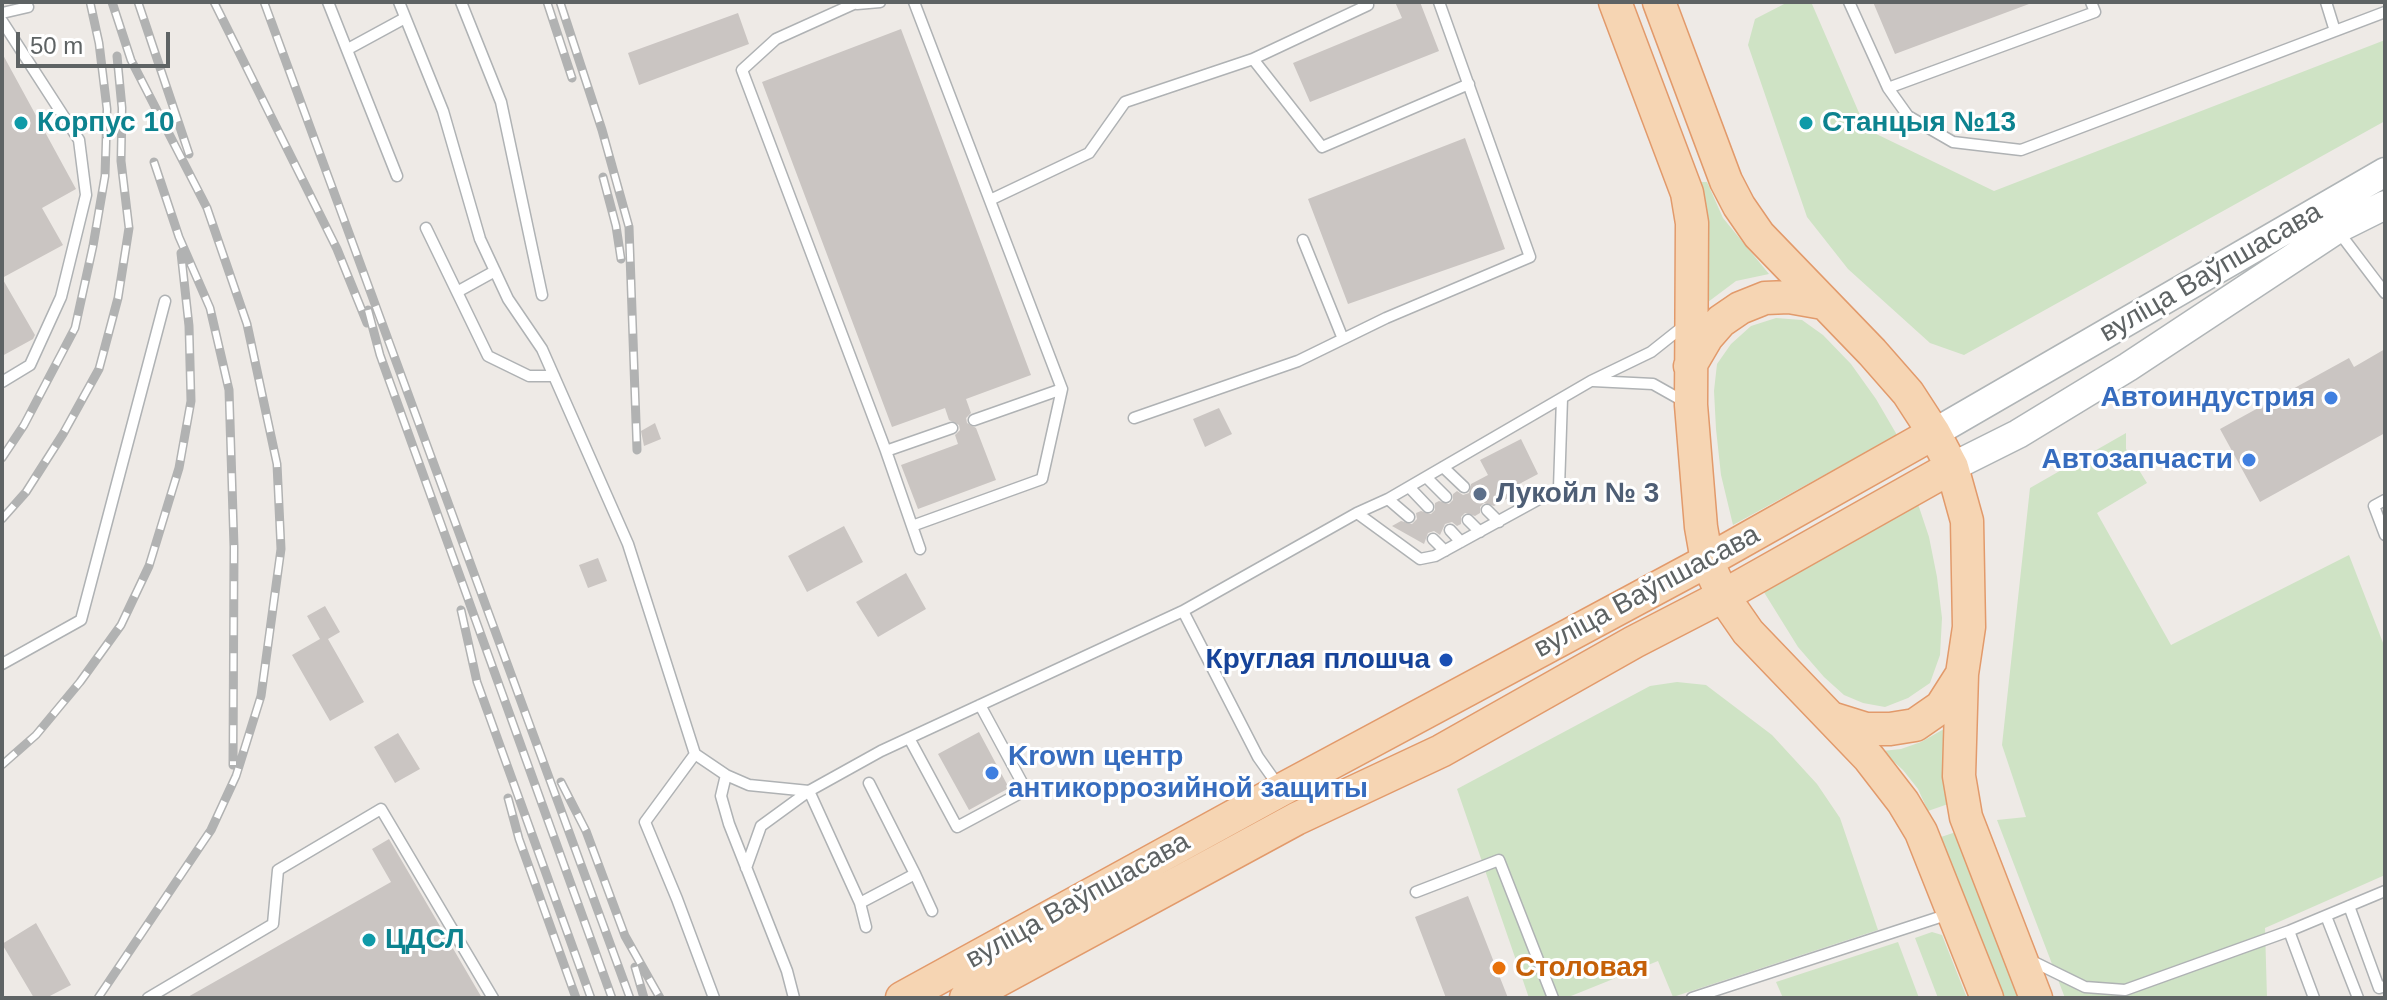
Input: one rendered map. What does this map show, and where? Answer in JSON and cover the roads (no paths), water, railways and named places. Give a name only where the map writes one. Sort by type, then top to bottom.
[{"type":"main road","points":[[1615,2],[1687,193],[1692,223],[1691,405],[1701,527],[1707,561],[1723,596],[1748,632],[1834,719],[1903,802],[1921,832],[1987,998]]},
{"type":"main road","points":[[1659,2],[1726,181],[1739,206],[1759,235],[1908,393],[1952,467],[1967,521],[1969,556],[1969,627],[1962,674],[1959,776],[1966,817],[2036,998]]},
{"type":"main road","name":"вуліца Ваўпшасава","points":[[907,995],[1707,561],[2385,172]]},
{"type":"main road","name":"вуліца Ваўпшасава","points":[[966,998],[1296,819],[1441,751],[1952,467],[2018,434],[2128,367],[2337,229],[2385,205]]},
{"type":"main road","points":[[1690,366],[1714,329],[1740,308],[1765,298],[1789,297],[1823,303]]},
{"type":"main road","points":[[1834,719],[1866,729],[1915,725],[1941,707],[1962,674]]},
{"type":"lane","points":[[328,2],[397,176]]},
{"type":"lane","points":[[399,2],[443,111],[480,239],[508,299],[542,349],[628,544],[695,754],[726,775],[749,785],[809,791]]},
{"type":"lane","points":[[461,2],[501,102],[542,295]]},
{"type":"lane","points":[[880,2],[857,3],[776,39],[742,70],[920,549]]},
{"type":"lane","points":[[912,526],[1042,479],[1062,389],[914,2]]},
{"type":"lane","points":[[1134,418],[1298,361],[1386,318],[1530,257],[1439,2]]},
{"type":"lane","points":[[1849,2],[1888,88],[1908,116],[1953,142],[2021,150],[2385,12]]},
{"type":"lane","points":[[1888,88],[2095,12],[2091,2]]},
{"type":"lane","points":[[2326,2],[2335,31]]},
{"type":"lane","points":[[990,200],[1089,153],[1125,102],[1253,59],[1368,5]]},
{"type":"lane","points":[[2,13],[28,7]]},
{"type":"lane","points":[[348,49],[405,18]]},
{"type":"lane","points":[[2,21],[79,140],[86,195],[61,297],[30,365],[2,382]]},
{"type":"lane","points":[[1253,59],[1322,147],[1469,84]]},
{"type":"lane","points":[[426,228],[488,356],[529,376],[554,376]]},
{"type":"lane","points":[[2337,229],[2385,293]]},
{"type":"lane","points":[[1303,240],[1343,339]]},
{"type":"lane","points":[[457,292],[495,271]]},
{"type":"lane","points":[[2,664],[81,620],[165,301]]},
{"type":"lane","points":[[746,868],[761,826],[809,791],[909,738],[1183,611],[1357,513],[1388,499],[1591,381],[1651,352],[1690,321]]},
{"type":"lane","points":[[1591,381],[1653,384],[1691,405]]},
{"type":"lane","points":[[974,420],[1062,389]]},
{"type":"lane","points":[[1357,513],[1420,559],[1445,551],[1499,522],[1559,488],[1562,398]]},
{"type":"lane","points":[[886,451],[952,428]]},
{"type":"lane","points":[[1443,467],[1464,487]]},
{"type":"lane","points":[[1426,477],[1446,497]]},
{"type":"lane","points":[[1409,487],[1428,507]]},
{"type":"lane","points":[[1388,499],[1409,517]]},
{"type":"lane","points":[[2385,500],[2374,506],[2385,535]]},
{"type":"lane","points":[[1487,510],[1499,522]]},
{"type":"lane","points":[[1468,520],[1480,532]]},
{"type":"lane","points":[[1450,530],[1461,542]]},
{"type":"lane","points":[[1433,539],[1445,551]]},
{"type":"lane","points":[[1183,611],[1258,757],[1281,790]]},
{"type":"lane","points":[[909,738],[957,827],[1026,790],[980,705]]},
{"type":"lane","points":[[695,754],[645,822],[714,998]]},
{"type":"lane","points":[[726,775],[721,796],[787,971],[794,998]]},
{"type":"lane","points":[[869,783],[932,911]]},
{"type":"lane","points":[[809,791],[860,903],[866,927]]},
{"type":"lane","points":[[148,998],[273,924],[278,870],[381,809],[493,998]]},
{"type":"lane","points":[[1416,892],[1499,860],[1553,998]]},
{"type":"lane","points":[[860,903],[915,874]]},
{"type":"lane","points":[[2018,954],[2085,987],[2122,994],[2385,891]]},
{"type":"lane","points":[[2349,906],[2382,990]]},
{"type":"lane","points":[[1692,998],[1954,912]]},
{"type":"lane","points":[[2326,916],[2358,998]]},
{"type":"lane","points":[[2289,931],[2314,998]]},
{"type":"railway","points":[[2,458],[24,425],[75,328],[93,246],[105,176],[107,109],[99,43],[90,2]]},
{"type":"railway","points":[[98,998],[211,830],[236,776],[261,696],[281,549],[277,464],[247,324],[207,208],[131,60],[112,2]]},
{"type":"railway","points":[[138,2],[189,154]]},
{"type":"railway","points":[[214,2],[337,249],[367,323]]},
{"type":"railway","points":[[264,2],[630,998]]},
{"type":"railway","points":[[547,2],[572,78]]},
{"type":"railway","points":[[560,2],[602,130],[629,227],[637,450]]},
{"type":"railway","points":[[2,519],[26,492],[99,369],[118,298],[129,228],[121,161],[122,108],[117,56]]},
{"type":"railway","points":[[154,162],[179,237],[210,308],[229,390],[234,547],[233,765]]},
{"type":"railway","points":[[603,177],[621,259]]},
{"type":"railway","points":[[2,765],[36,735],[80,682],[121,625],[149,566],[179,468],[191,401],[189,326],[181,253]]},
{"type":"railway","points":[[368,310],[380,355],[612,998]]},
{"type":"railway","points":[[461,610],[477,682],[591,998]]},
{"type":"railway","points":[[561,782],[586,831],[625,936],[660,998]]},
{"type":"railway","points":[[508,798],[519,839],[576,998]]},
{"type":"railway","points":[[635,967],[644,998]]},
{"type":"place","name":"Корпус 10","points":[[21,123]]},
{"type":"place","name":"Станцыя №13","points":[[1806,123]]},
{"type":"place","name":"Автоиндустрия","points":[[2331,398]]},
{"type":"place","name":"Автозапчасти","points":[[2249,460]]},
{"type":"place","name":"Лукойл № 3","points":[[1480,494]]},
{"type":"place","name":"Круглая плошча","points":[[1446,660]]},
{"type":"place","name":"Krown центр антикоррозийной защиты","points":[[992,773]]},
{"type":"place","name":"ЦДСЛ","points":[[369,940]]},
{"type":"place","name":"Столовая","points":[[1499,968]]}]
